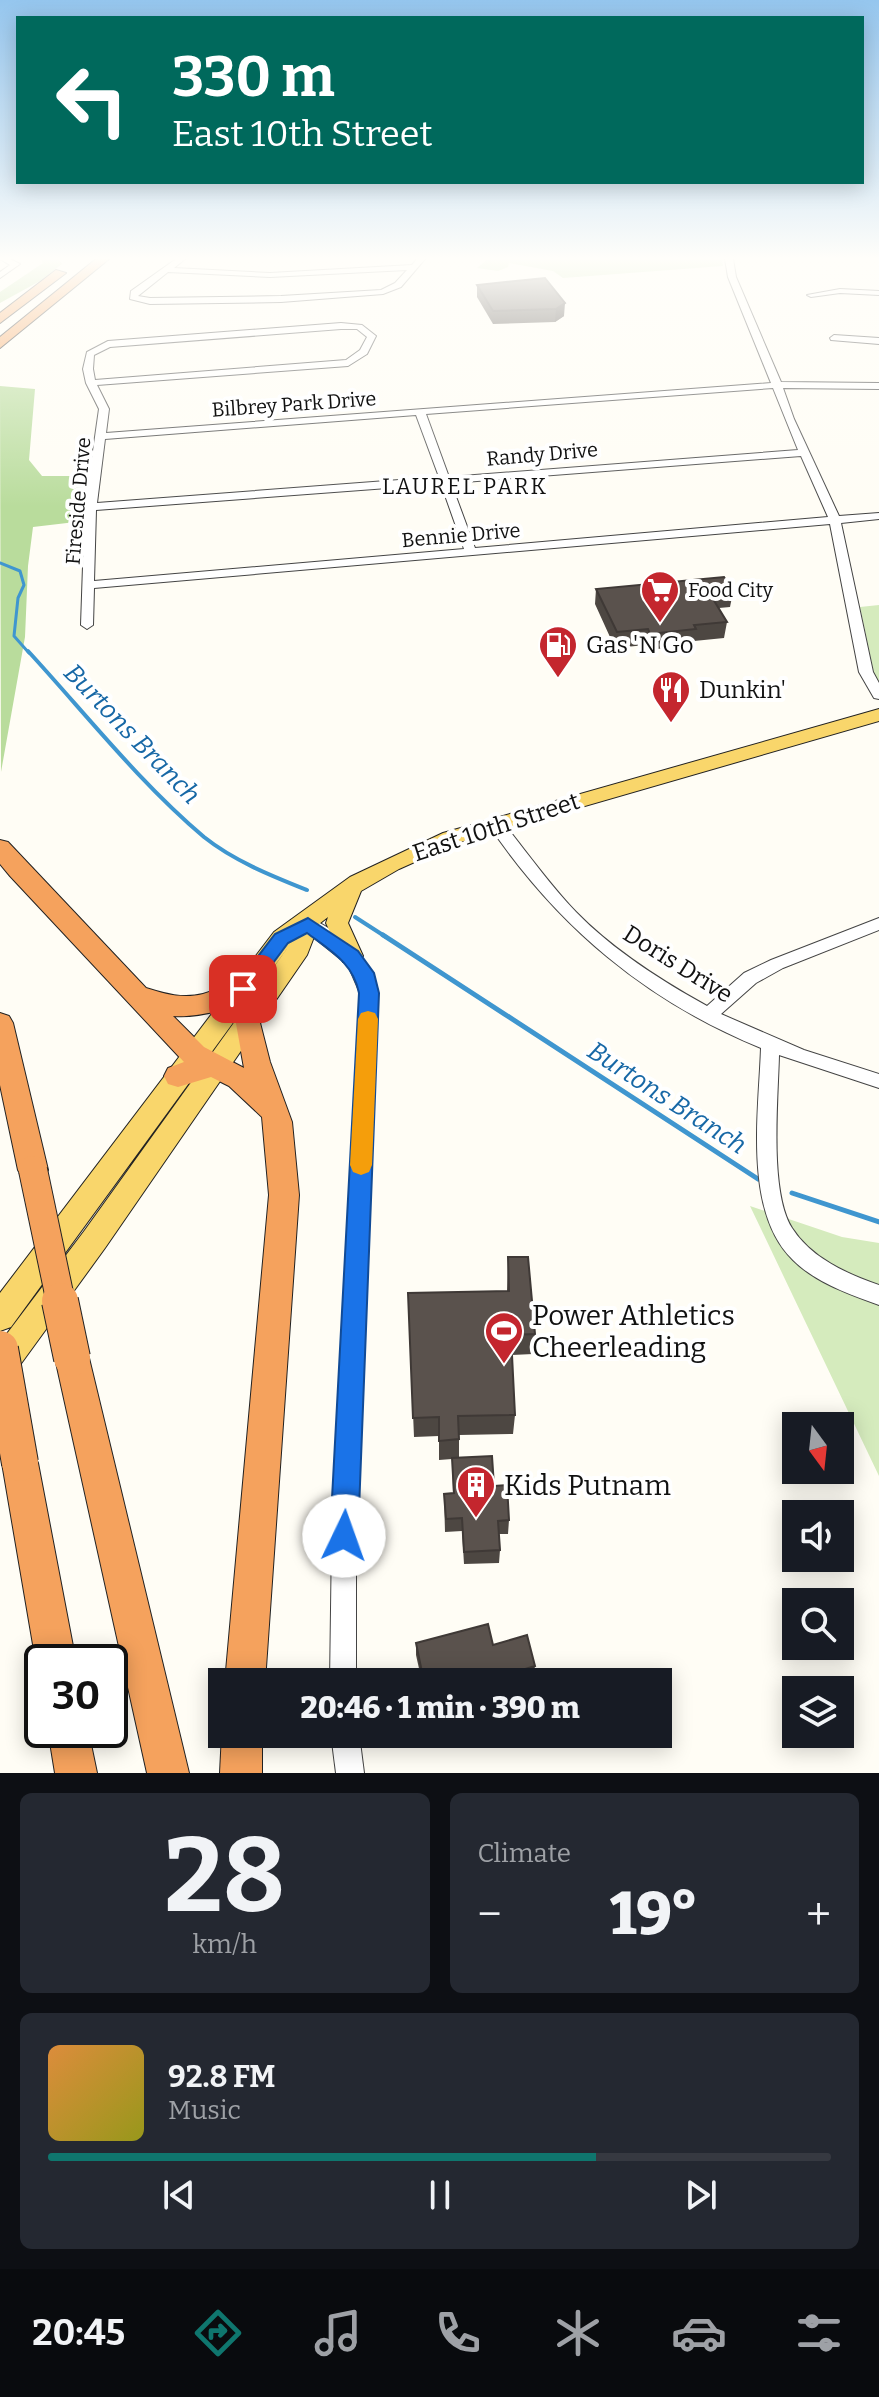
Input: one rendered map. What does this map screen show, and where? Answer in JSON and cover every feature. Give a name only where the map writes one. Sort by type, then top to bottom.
[{"type":"highway","points":[[0,848],[140,996],[196,1065],[249,1086],[278,1122]]},
{"type":"highway","points":[[140,996],[166,1006],[194,1007],[243,989]]},
{"type":"highway","points":[[246,1668],[284,1195],[278,1122],[256,1062],[248,1018]]},
{"type":"highway","points":[[0,1023],[72,1358],[168,1773]]},
{"type":"highway","points":[[0,1349],[53,1644]]},
{"type":"highway","points":[[71,1748],[76,1773]]},
{"type":"highway","points":[[241,1773],[242,1748]]},
{"type":"main road","name":"East 10th Street","points":[[0,1368],[95,1239],[243,989],[282,938],[308,924],[359,882],[403,856],[496,824],[879,715]]},
{"type":"main road","points":[[351,956],[337,923],[347,894],[359,882]]},
{"type":"main road","points":[[196,1065],[248,1018],[299,949],[308,924]]},
{"type":"main road","name":"East 10th Street","points":[[0,1317],[196,1065]]},
{"type":"street","points":[[137,342],[108,344],[90,354],[88,369],[91,383],[348,363],[358,359],[370,342]]},
{"type":"street","points":[[759,342],[803,453],[835,520],[866,672],[879,695]]},
{"type":"street","name":"Fireside Drive","points":[[87,625],[91,507],[104,409],[91,383]]},
{"type":"street","name":"Bilbrey Park Drive","points":[[102,436],[777,385],[879,386]]},
{"type":"street","points":[[420,412],[447,479],[471,552]]},
{"type":"street","name":"Randy Drive","points":[[91,507],[803,453]]},
{"type":"street","name":"Bennie Drive","points":[[90,585],[879,516]]},
{"type":"street","name":"Doris Drive","points":[[496,824],[573,919],[627,963],[709,1014],[770,1045],[879,1081]]},
{"type":"street","points":[[308,924],[351,956],[365,973],[369,993],[344,1536],[343,1668]]},
{"type":"street","points":[[709,1014],[750,978],[777,964],[879,924]]},
{"type":"street","points":[[770,1045],[771,1174],[773,1203],[781,1230],[801,1254],[830,1275],[879,1295]]},
{"type":"street","points":[[347,1748],[350,1773]]},
{"type":"green space","points":[[0,386],[35,389],[29,460],[42,476],[88,476],[84,521],[33,527],[25,637],[1,772]]},
{"type":"green space","points":[[879,605],[879,683],[874,674],[860,607]]},
{"type":"green space","points":[[750,1206],[842,1237],[879,1243],[879,1476],[854,1424],[854,1412],[848,1412]]},
{"type":"building","name":"Food City","points":[[724,577],[733,592],[710,594],[727,622],[650,634],[648,629],[617,632],[596,589]]},
{"type":"building","name":"Power Athletics Cheerleading","points":[[508,1257],[528,1257],[535,1334],[511,1335],[515,1415],[458,1416],[459,1439],[439,1441],[439,1417],[413,1418],[408,1293],[509,1291]]},
{"type":"building","name":"Kids Putnam","points":[[492,1456],[494,1486],[507,1485],[509,1520],[498,1521],[500,1550],[464,1552],[462,1518],[446,1519],[444,1494],[454,1493],[452,1458]]},
{"type":"building","points":[[488,1624],[493,1645],[527,1635],[535,1666],[421,1668],[416,1643]]},
{"type":"waterway","name":"Burtons Branch","points":[[0,563],[20,571],[24,585],[18,598],[14,636],[29,653]]},
{"type":"waterway","name":"Burtons Branch","points":[[28,651],[135,770],[204,837],[241,861],[307,890]]},
{"type":"waterway","name":"Burtons Branch","points":[[355,917],[386,937]]},
{"type":"waterway","name":"Burtons Branch","points":[[383,935],[758,1179]]},
{"type":"waterway","name":"Burtons Branch","points":[[792,1193],[879,1222]]},
{"type":"slow traffic","points":[[361,1165],[368,1019]]},
{"type":"place","name":"Food City","points":[[660,624]]},
{"type":"place","name":"Gas 'N Go","points":[[558,679]]},
{"type":"place","name":"Dunkin'","points":[[671,724]]},
{"type":"place","name":"Power Athletics Cheerleading","points":[[504,1365]]},
{"type":"place","name":"Kids Putnam","points":[[476,1519]]},
{"type":"district","name":"LAUREL PARK","points":[[465,486]]},
{"type":"route","points":[[243,989],[282,938],[308,924],[351,956],[365,973],[369,993],[344,1536]]}]
